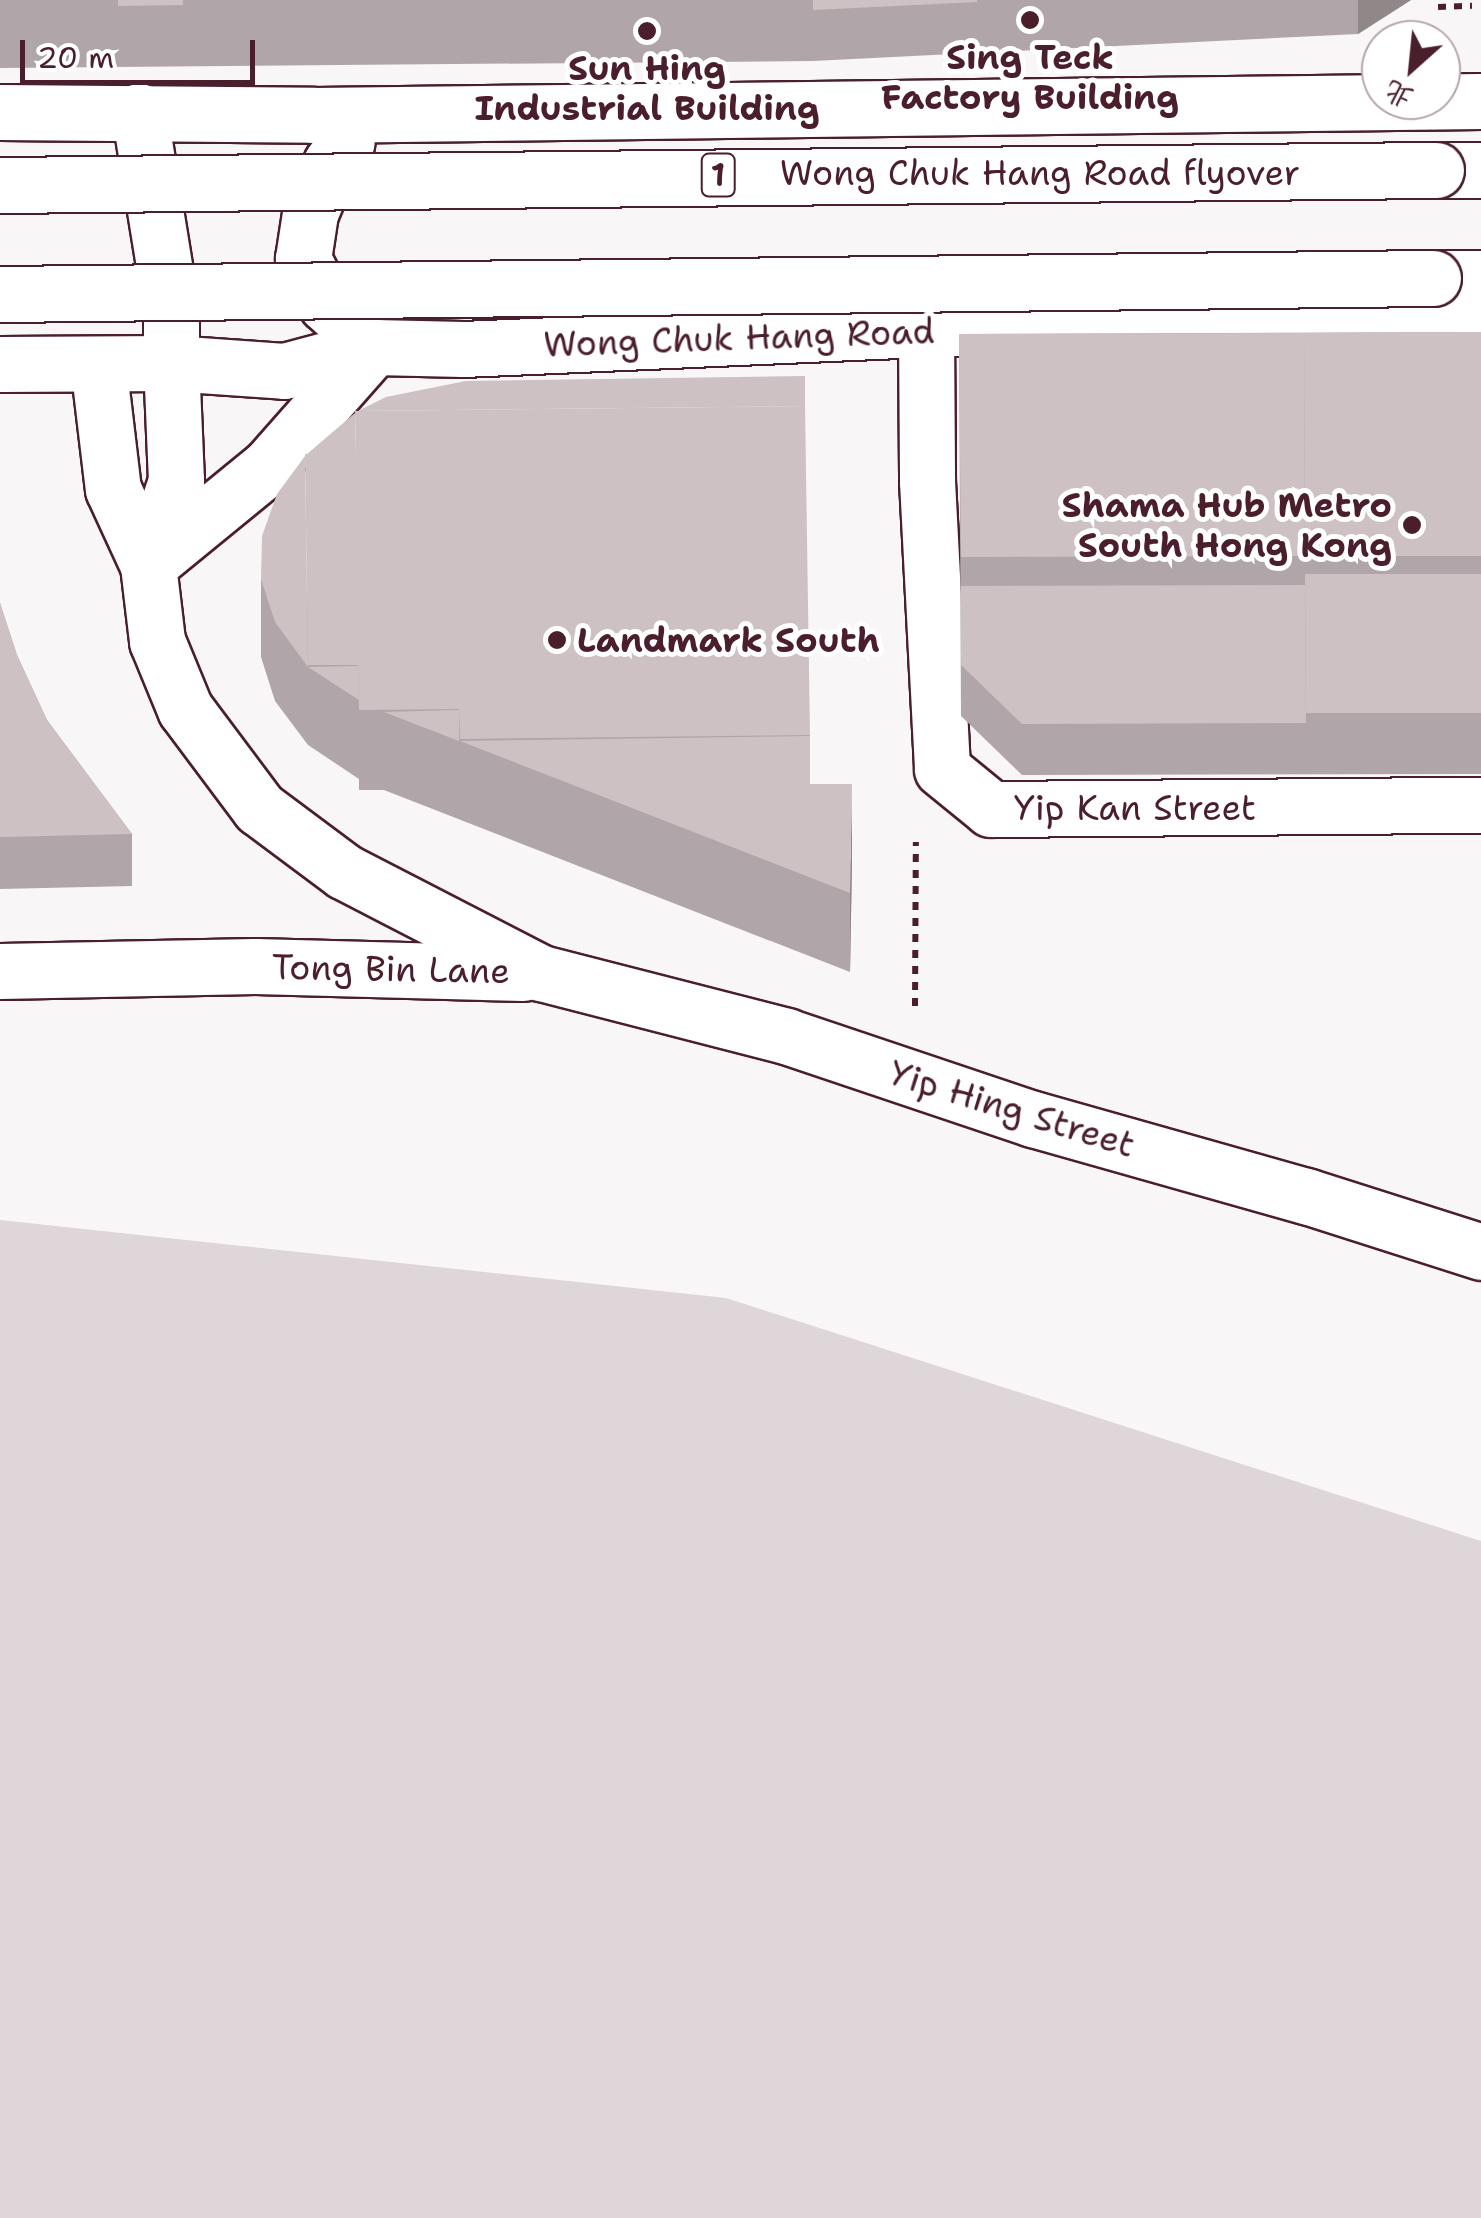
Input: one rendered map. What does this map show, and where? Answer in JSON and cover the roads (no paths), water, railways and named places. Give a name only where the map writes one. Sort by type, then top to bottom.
[{"type":"main road","points":[[0,112],[367,114],[1481,101]]},
{"type":"main road","name":"Tong Bin Lane","points":[[139,111],[171,308],[176,481],[148,565]]},
{"type":"main road","points":[[148,565],[269,466],[374,348],[326,304],[303,259],[310,213],[332,163],[367,114]]},
{"type":"main road","name":"Wong Chuk Hang Road flyover","points":[[0,186],[1481,170]]},
{"type":"main road","points":[[0,294],[1481,278]]},
{"type":"main road","name":"Wong Chuk Hang Road","points":[[0,364],[171,363],[284,371],[374,348],[667,343],[926,329],[1481,315]]},
{"type":"main road","name":"Yip Kan Street","points":[[926,329],[927,481],[942,769],[991,809],[1481,805]]},
{"type":"main road","name":"Tong Bin Lane","points":[[98,364],[113,489],[148,565],[157,641],[185,709],[259,808],[345,872],[541,973]]},
{"type":"main road","name":"Tong Bin Lane","points":[[0,972],[255,966],[541,973]]},
{"type":"main road","name":"Yip Hing Street","points":[[541,973],[786,1036],[1033,1119],[1306,1196],[1481,1252]]},
{"type":"place","name":"Sing Teck Factory Building","points":[[1030,20]]},
{"type":"place","name":"Sun Hing Industrial Building","points":[[647,31]]},
{"type":"place","name":"Shama Hub Metro South Hong Kong","points":[[1412,525]]},
{"type":"place","name":"Landmark South","points":[[557,640]]}]
